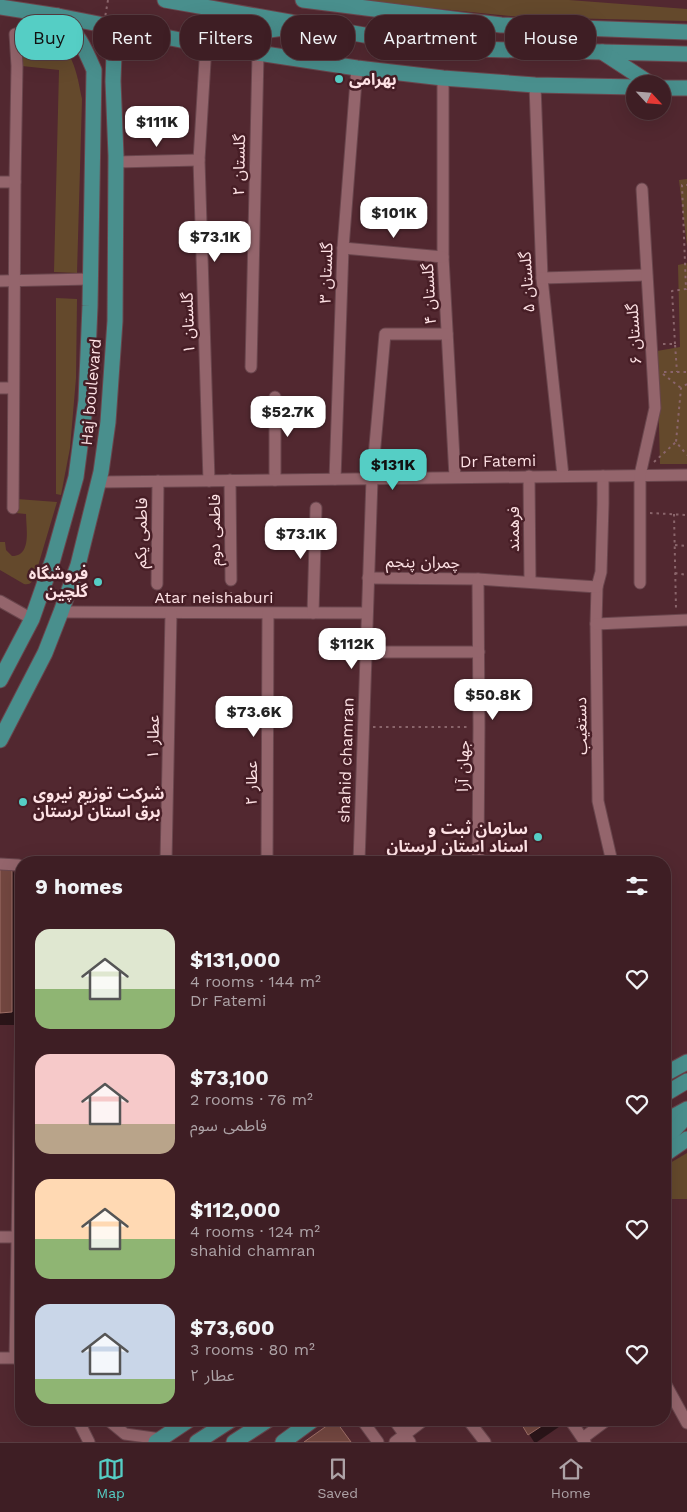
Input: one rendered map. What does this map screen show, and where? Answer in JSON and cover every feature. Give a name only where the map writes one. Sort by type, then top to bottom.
[{"type":"main road","points":[[166,0],[281,21]]},
{"type":"main road","points":[[302,0],[501,25]]},
{"type":"main road","points":[[0,7],[52,15]]},
{"type":"main road","points":[[355,34],[410,34],[417,31],[417,21],[399,11]]},
{"type":"main road","points":[[495,25],[687,32]]},
{"type":"main road","name":"Haj boulevard","points":[[0,680],[32,619],[52,559],[76,477],[86,401],[94,70],[83,45]]},
{"type":"main road","points":[[495,50],[687,54]]},
{"type":"main road","points":[[602,52],[637,75]]},
{"type":"main road","points":[[271,56],[443,78],[535,84],[626,87]]},
{"type":"main road","name":"Haj boulevard","points":[[0,740],[45,653],[61,612],[78,565],[99,482],[108,422],[115,320],[116,162],[114,60]]},
{"type":"main road","points":[[94,79],[96,76],[104,73],[108,74],[113,81]]},
{"type":"main road","points":[[671,88],[687,88]]},
{"type":"main road","points":[[671,1071],[687,1062]]},
{"type":"main road","points":[[671,1090],[687,1081]]},
{"type":"main road","points":[[671,1118],[687,1109]]},
{"type":"main road","points":[[671,1133],[687,1116]]},
{"type":"main road","points":[[671,1150],[687,1139]]},
{"type":"main road","points":[[159,1440],[180,1426]]},
{"type":"main road","points":[[197,1442],[222,1426]]},
{"type":"main road","points":[[234,1442],[259,1426]]},
{"type":"main road","points":[[283,1442],[305,1426]]},
{"type":"street","points":[[13,508],[17,60]]},
{"type":"street","name":"گلستان ۱","points":[[205,60],[199,160],[208,481]]},
{"type":"street","name":"گلستان ۲","points":[[251,367],[258,60]]},
{"type":"street","name":"گلستان ۳","points":[[335,479],[343,248],[357,68]]},
{"type":"street","name":"گلستان ۴","points":[[443,78],[443,257],[456,478]]},
{"type":"street","name":"گلستان ۵","points":[[535,84],[542,278],[563,476]]},
{"type":"street","points":[[116,162],[199,160]]},
{"type":"street","points":[[0,182],[15,182]]},
{"type":"street","name":"گلستان ۶","points":[[640,583],[640,475],[655,408],[642,189]]},
{"type":"street","points":[[343,248],[443,257]]},
{"type":"street","points":[[542,278],[646,275]]},
{"type":"street","points":[[0,281],[90,279]]},
{"type":"street","name":"shahid chamran","points":[[359,856],[372,479],[386,334],[447,334]]},
{"type":"street","points":[[0,388],[13,388]]},
{"type":"street","points":[[275,397],[275,480]]},
{"type":"street","name":"Dr Fatemi","points":[[99,482],[687,474]]},
{"type":"street","name":"فرهمند","points":[[529,476],[530,582]]},
{"type":"street","name":"دستغیب","points":[[603,476],[601,572],[596,587],[598,802],[611,856]]},
{"type":"street","name":"فاطمی دوم","points":[[230,480],[231,580]]},
{"type":"street","name":"فاطمی یکم","points":[[157,584],[158,481]]},
{"type":"street","points":[[313,613],[316,508]]},
{"type":"street","name":"چمران پنجم","points":[[368,578],[478,579],[596,587]]},
{"type":"street","name":"جهان آرا","points":[[478,579],[480,727],[478,856]]},
{"type":"street","points":[[0,601],[32,619]]},
{"type":"street","name":"Atar neishaburi","points":[[61,612],[366,613]]},
{"type":"street","name":"عطار ۱","points":[[166,856],[171,612]]},
{"type":"street","name":"عطار ۲","points":[[268,614],[268,856]]},
{"type":"street","points":[[596,624],[682,620]]},
{"type":"street","points":[[380,652],[479,652]]},
{"type":"street","points":[[0,864],[15,865]]},
{"type":"street","points":[[0,1237],[15,1237]]},
{"type":"street","points":[[0,1358],[15,1358]]},
{"type":"street","points":[[671,1394],[687,1423]]},
{"type":"street","points":[[81,1426],[89,1442]]},
{"type":"street","points":[[115,1426],[125,1434],[159,1440]]},
{"type":"street","points":[[366,1426],[378,1442]]},
{"type":"street","points":[[397,1426],[403,1440],[418,1426]]},
{"type":"street","points":[[472,1426],[484,1442]]},
{"type":"street","points":[[574,1426],[584,1440],[600,1426]]},
{"type":"path","points":[[105,15],[108,0]]},
{"type":"path","points":[[677,372],[672,291],[686,289],[682,186],[687,185]]},
{"type":"path","points":[[651,345],[675,344]]},
{"type":"path","points":[[681,388],[662,372],[687,372]]},
{"type":"path","points":[[681,388],[687,384]]},
{"type":"path","points":[[640,475],[676,442],[681,388]]},
{"type":"path","points":[[676,442],[687,455]]},
{"type":"path","points":[[640,512],[687,515]]},
{"type":"path","points":[[674,514],[676,573],[682,620]]},
{"type":"path","points":[[675,545],[687,546]]},
{"type":"path","points":[[676,573],[687,575]]},
{"type":"path","points":[[230,613],[231,580]]},
{"type":"path","points":[[364,727],[480,727]]},
{"type":"shaded area","points":[[351,0],[569,0],[687,9],[687,21],[596,19],[596,15],[505,15]]},
{"type":"shaded area","points":[[22,60],[71,60],[78,80],[82,99],[77,273],[54,272],[59,70],[22,66]]},
{"type":"shaded area","points":[[687,179],[687,246],[679,180]]},
{"type":"shaded area","points":[[687,263],[687,464],[660,464],[657,351],[680,347],[678,265]]},
{"type":"shaded area","points":[[56,298],[77,299],[76,378],[70,448],[61,495],[56,494]]},
{"type":"shaded area","points":[[17,499],[57,502],[35,576],[28,584],[24,584],[0,570],[0,542],[5,542],[6,550],[12,556],[18,555],[23,551],[27,540],[26,514],[16,513]]},
{"type":"shaded area","points":[[687,1153],[687,1199],[671,1199],[671,1162]]},
{"type":"building","points":[[0,866],[12,867],[12,1012],[0,1013]]},
{"type":"building","points":[[327,1426],[339,1426],[351,1442],[304,1442]]},
{"type":"building","points":[[523,1426],[542,1426],[528,1435]]},
{"type":"place","name":"بهرامی","points":[[339,79]]},
{"type":"place","name":"فروشگاه گلچین","points":[[98,582]]},
{"type":"place","name":"شرکت توزیع نیروی برق استان لرستان","points":[[23,802]]},
{"type":"place","name":"سازمان ثبت و اسناد استان لرستان","points":[[538,837]]}]
